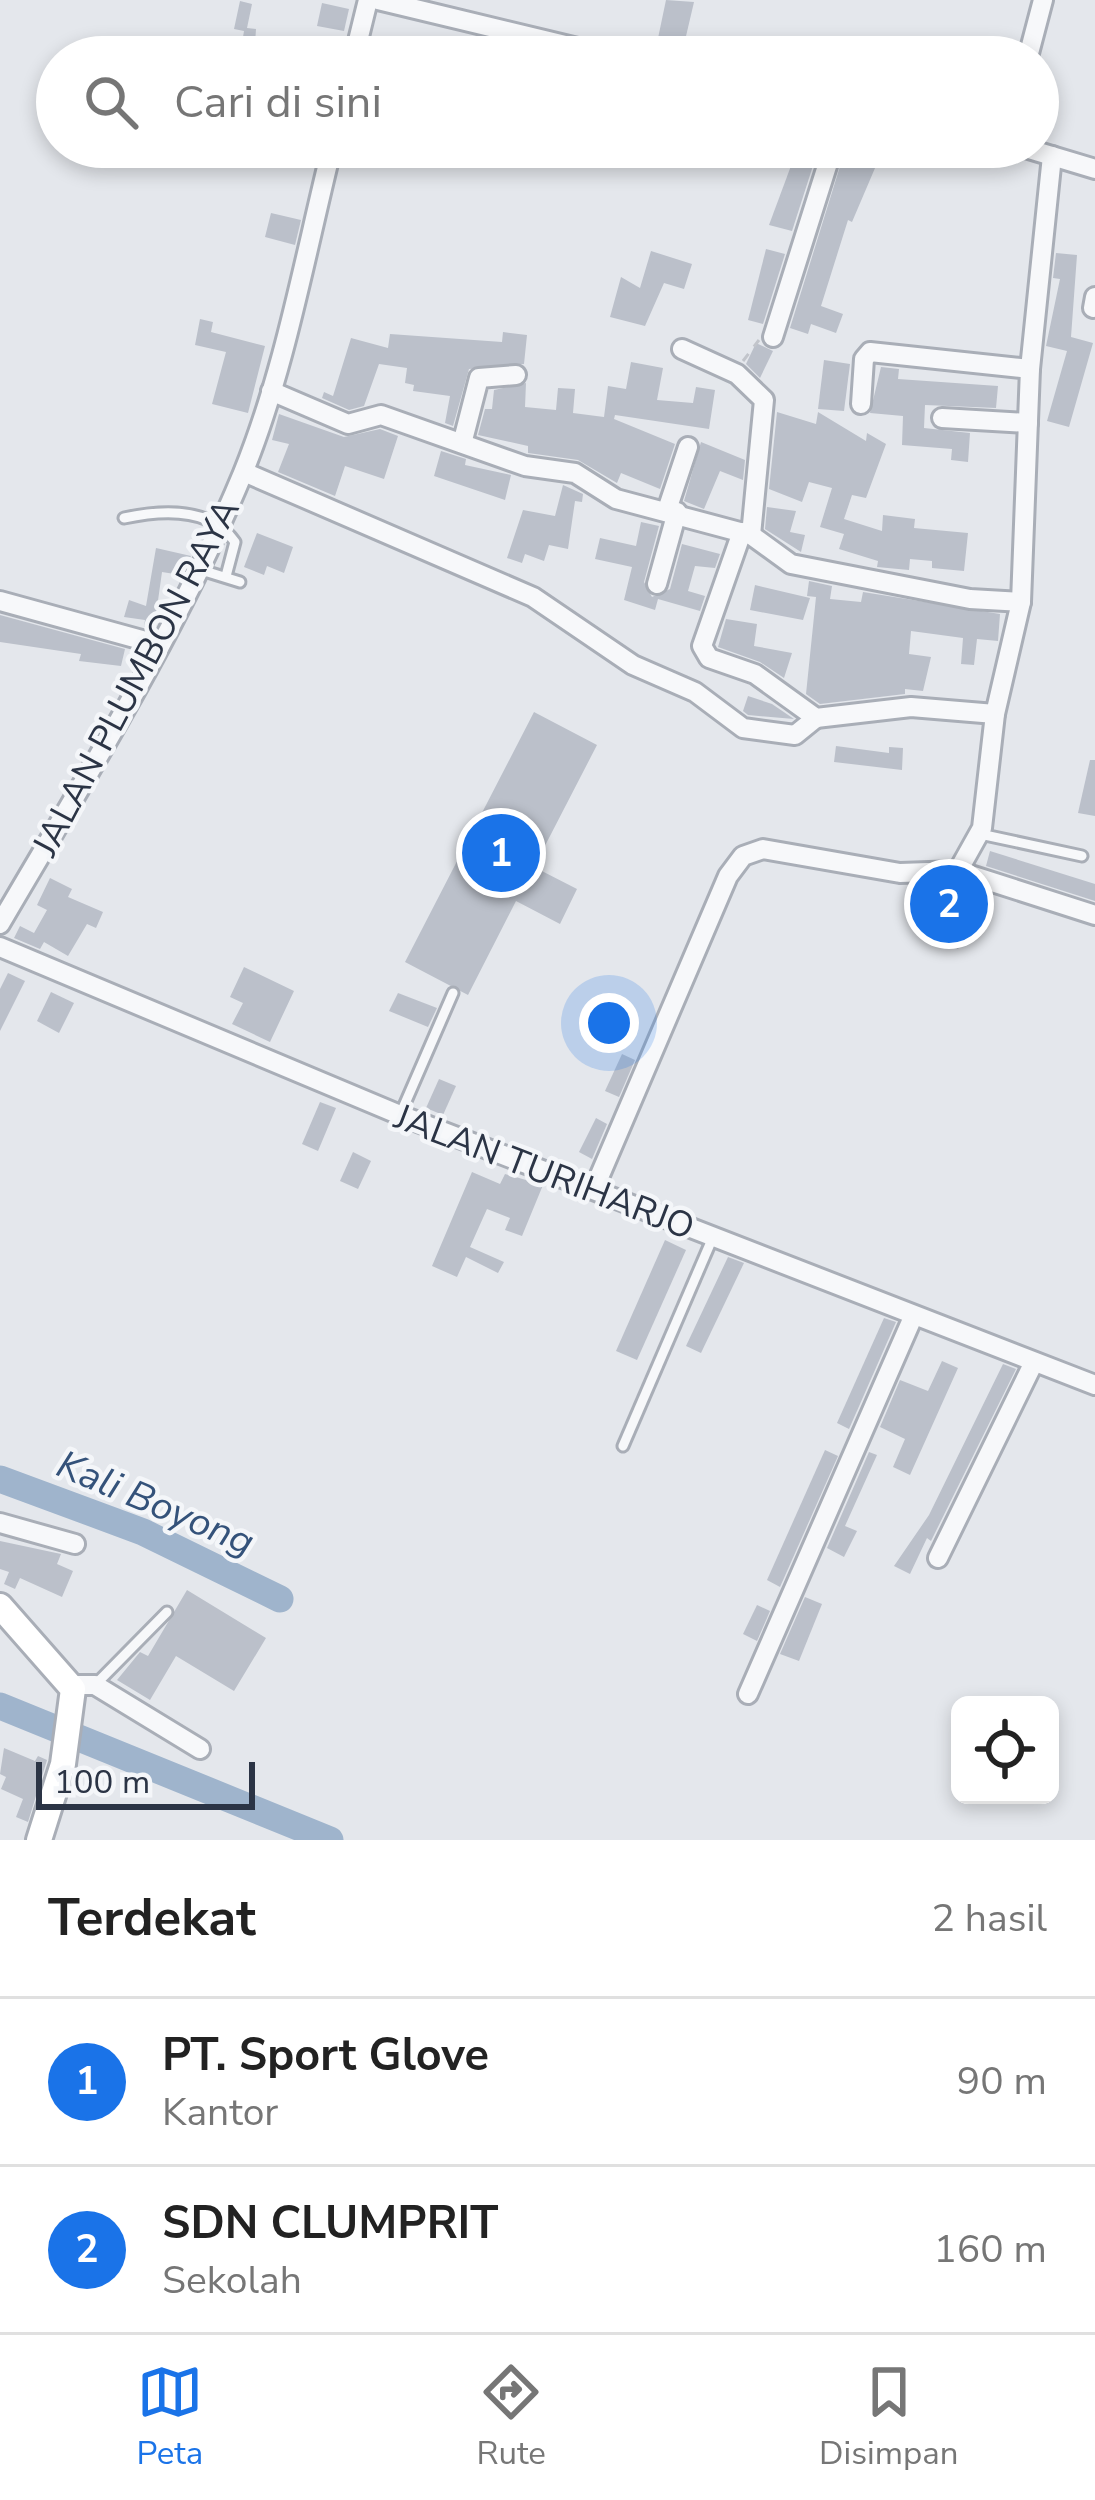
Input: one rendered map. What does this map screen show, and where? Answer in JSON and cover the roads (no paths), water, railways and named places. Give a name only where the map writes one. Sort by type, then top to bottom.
[{"type":"main road","points":[[0,1606],[80,1692],[39,1840]]},
{"type":"street","points":[[359,36],[368,0]]},
{"type":"street","points":[[378,0],[528,36]]},
{"type":"street","points":[[1034,36],[1043,0]]},
{"type":"street","points":[[1059,159],[1095,169]]},
{"type":"street","name":"JALAN PLUMBON RAYA","points":[[0,924],[160,644],[244,472],[271,391],[327,168]]},
{"type":"street","points":[[773,337],[826,168]]},
{"type":"street","points":[[958,871],[980,834],[995,714],[1022,602],[1030,369],[1051,168]]},
{"type":"street","points":[[682,349],[737,374],[761,392],[767,412],[747,534],[703,652],[778,687],[816,718]]},
{"type":"street","points":[[861,404],[863,358],[870,352],[1030,369]]},
{"type":"street","points":[[463,440],[479,378],[516,375]]},
{"type":"street","points":[[271,391],[355,426],[381,415],[463,440],[525,466],[575,473],[616,499],[747,534],[791,565],[1022,602]]},
{"type":"street","points":[[942,418],[1028,423]]},
{"type":"street","points":[[657,584],[688,447]]},
{"type":"street","points":[[244,472],[533,597],[633,665],[694,692],[743,728],[795,735],[816,718],[911,707],[995,714]]},
{"type":"street","points":[[0,601],[160,644]]},
{"type":"street","points":[[593,1189],[735,863],[763,849],[901,873],[958,871],[1095,915]]},
{"type":"street","name":"JALAN TURIHARJO","points":[[0,947],[400,1115],[1095,1385]]},
{"type":"street","points":[[748,1694],[913,1317]]},
{"type":"street","points":[[938,1558],[1034,1362]]},
{"type":"street","points":[[0,1523],[76,1544]]},
{"type":"street","points":[[80,1692],[200,1749]]},
{"type":"lane","points":[[124,518],[175,511],[218,526],[235,542],[226,576]]},
{"type":"lane","points":[[198,569],[240,582]]},
{"type":"lane","points":[[980,834],[1082,856]]},
{"type":"lane","points":[[400,1115],[453,993]]},
{"type":"lane","points":[[623,1446],[713,1237]]},
{"type":"lane","points":[[80,1692],[113,1673],[167,1612]]},
{"type":"waterway","name":"Kali Boyong","points":[[0,1479],[143,1532],[280,1599]]},
{"type":"waterway","points":[[0,1706],[330,1840]]},
{"type":"place","name":"PT. Sport Glove","points":[[501,853]]},
{"type":"place","name":"SDN CLUMPRIT","points":[[949,904]]}]
